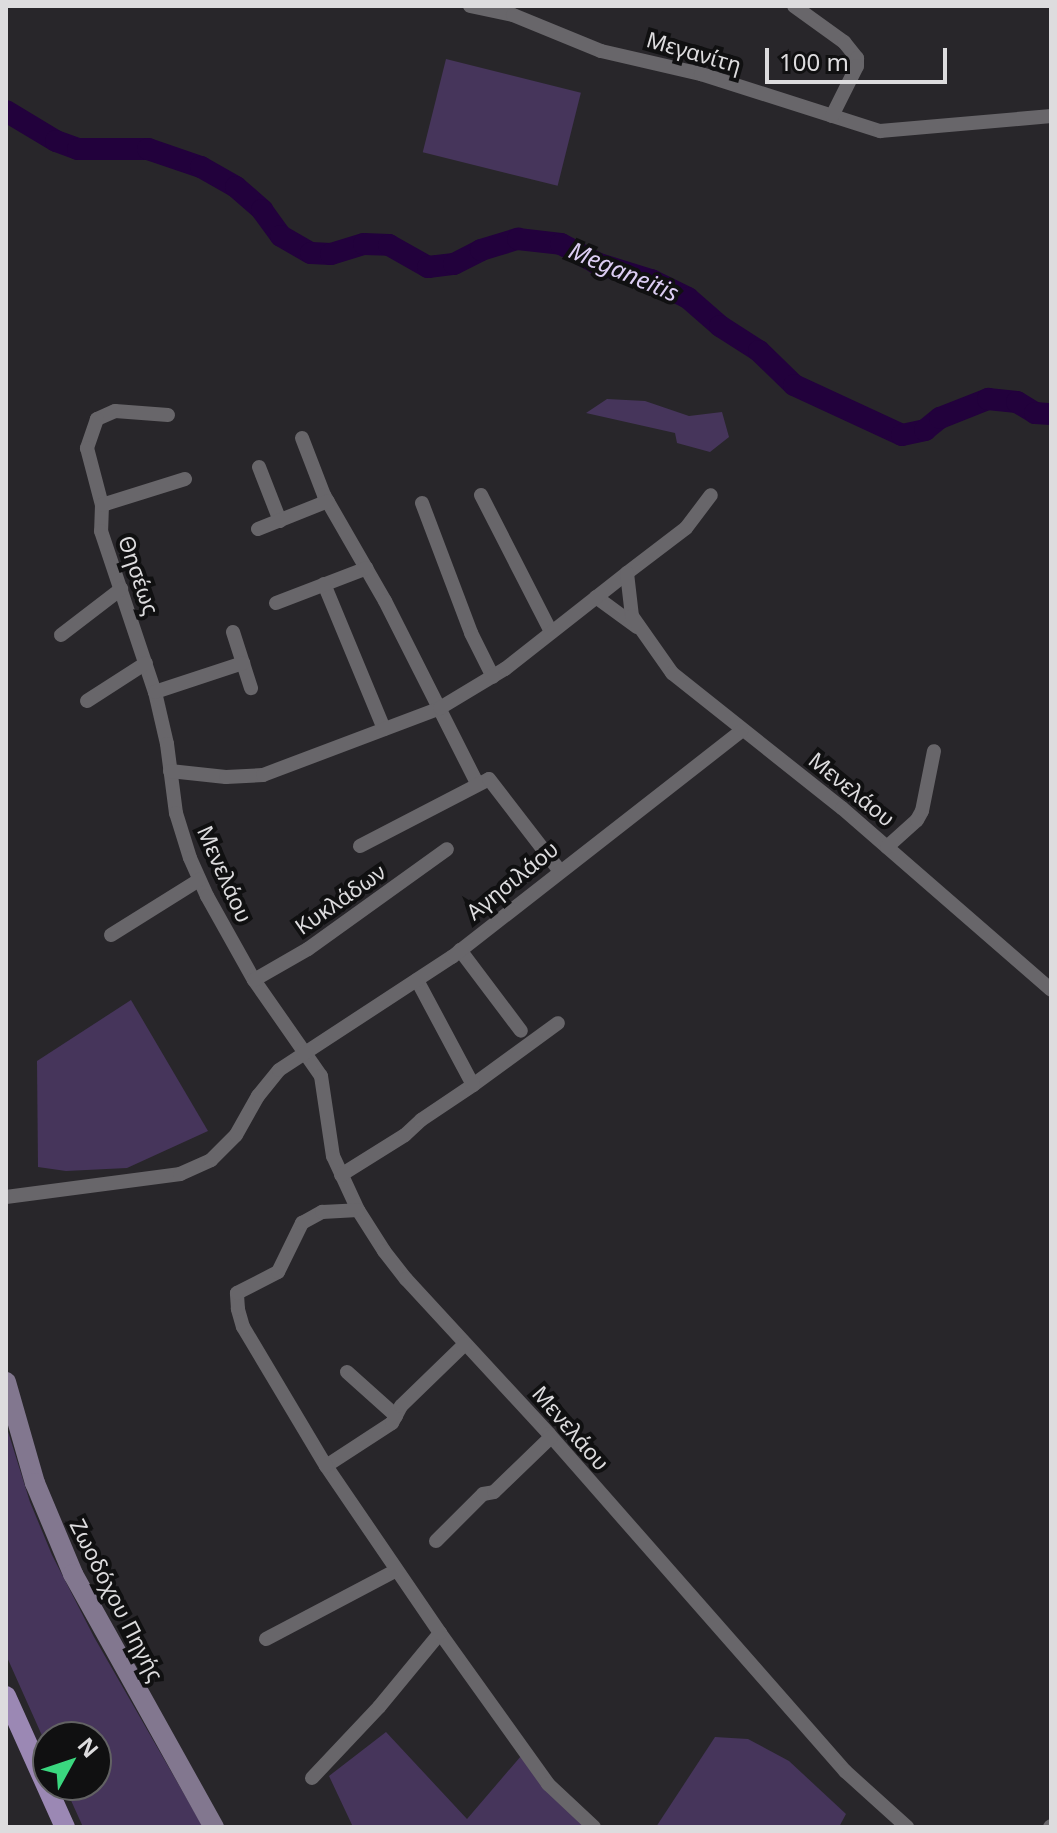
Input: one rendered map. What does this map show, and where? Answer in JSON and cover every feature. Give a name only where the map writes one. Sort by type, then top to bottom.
[{"type":"main road","name":"Ζωοδόχου Πηγής","points":[[6,1382],[35,1483],[73,1574],[214,1827]]},
{"type":"main road","points":[[6,1696],[65,1827]]},
{"type":"street","name":"Μεγανίτη","points":[[470,6],[513,15],[601,51],[701,74],[887,131],[1051,116]]},
{"type":"street","points":[[794,6],[844,42],[857,58],[832,116]]},
{"type":"street","name":"Θησέως","points":[[168,415],[115,411],[97,419],[87,448],[102,505],[101,531],[155,692],[170,771]]},
{"type":"street","points":[[302,438],[311,469],[367,568],[477,783]]},
{"type":"street","points":[[259,467],[280,521]]},
{"type":"street","points":[[102,505],[185,479]]},
{"type":"street","points":[[481,495],[551,632]]},
{"type":"street","points":[[170,771],[256,776],[440,708],[493,677],[686,528],[711,495]]},
{"type":"street","points":[[258,529],[328,501]]},
{"type":"street","points":[[422,503],[471,633],[493,677]]},
{"type":"street","points":[[276,603],[367,568]]},
{"type":"street","name":"Μενελάου","points":[[627,573],[628,604],[637,627],[672,673],[887,847],[1051,990]]},
{"type":"street","points":[[324,584],[384,729]]},
{"type":"street","points":[[61,635],[121,589]]},
{"type":"street","points":[[596,597],[637,627]]},
{"type":"street","points":[[233,632],[251,688]]},
{"type":"street","points":[[87,701],[146,663]]},
{"type":"street","points":[[155,692],[243,663]]},
{"type":"street","name":"Αγησιλάου","points":[[11,1196],[180,1174],[204,1165],[230,1142],[270,1079],[304,1053],[460,950],[741,731]]},
{"type":"street","points":[[887,847],[917,820],[922,811],[934,751]]},
{"type":"street","name":"Μενελάου","points":[[170,771],[178,822],[199,880],[254,980],[314,1063],[325,1085],[329,1138],[341,1175],[358,1210],[384,1251],[845,1771],[907,1827]]},
{"type":"street","points":[[360,846],[477,783],[491,780],[559,870]]},
{"type":"street","name":"Κυκλάδων","points":[[254,980],[320,941],[447,849]]},
{"type":"street","points":[[111,935],[199,880]]},
{"type":"street","points":[[460,950],[521,1031]]},
{"type":"street","points":[[417,980],[473,1085]]},
{"type":"street","points":[[341,1175],[405,1135],[421,1120],[558,1023]]},
{"type":"street","points":[[358,1210],[322,1212],[299,1227],[278,1272],[237,1293],[243,1327],[326,1466],[395,1571],[548,1784],[594,1827]]},
{"type":"street","points":[[326,1466],[392,1423],[401,1406],[465,1344]]},
{"type":"street","points":[[347,1372],[396,1416]]},
{"type":"street","points":[[436,1541],[483,1494],[494,1492],[551,1437]]},
{"type":"street","points":[[266,1639],[395,1571]]},
{"type":"street","points":[[312,1778],[379,1707],[440,1633]]},
{"type":"shaded area","points":[[446,59],[581,93],[558,186],[423,152]]},
{"type":"shaded area","points":[[607,399],[645,401],[689,416],[722,412],[729,437],[710,452],[677,443],[675,433],[586,413]]},
{"type":"shaded area","points":[[131,1000],[208,1131],[127,1168],[66,1171],[38,1167],[37,1061]]},
{"type":"shaded area","points":[[6,1425],[30,1502],[52,1555],[94,1637],[203,1827],[83,1827],[71,1801],[112,1801],[112,1721],[35,1721],[6,1655]]},
{"type":"shaded area","points":[[386,1732],[467,1819],[527,1749],[549,1781],[597,1827],[353,1827],[329,1776]]},
{"type":"shaded area","points":[[715,1737],[748,1739],[789,1761],[846,1814],[839,1827],[656,1827]]},
{"type":"waterway","name":"Meganeitis","points":[[6,111],[56,141],[78,149],[148,149],[201,167],[236,187],[262,210],[281,236],[311,253],[331,254],[364,244],[389,245],[428,267],[454,264],[481,250],[518,239],[561,244],[596,263],[651,280],[688,298],[720,326],[759,351],[794,385],[902,435],[925,430],[940,418],[988,399],[1017,402],[1035,413],[1051,414]]}]
